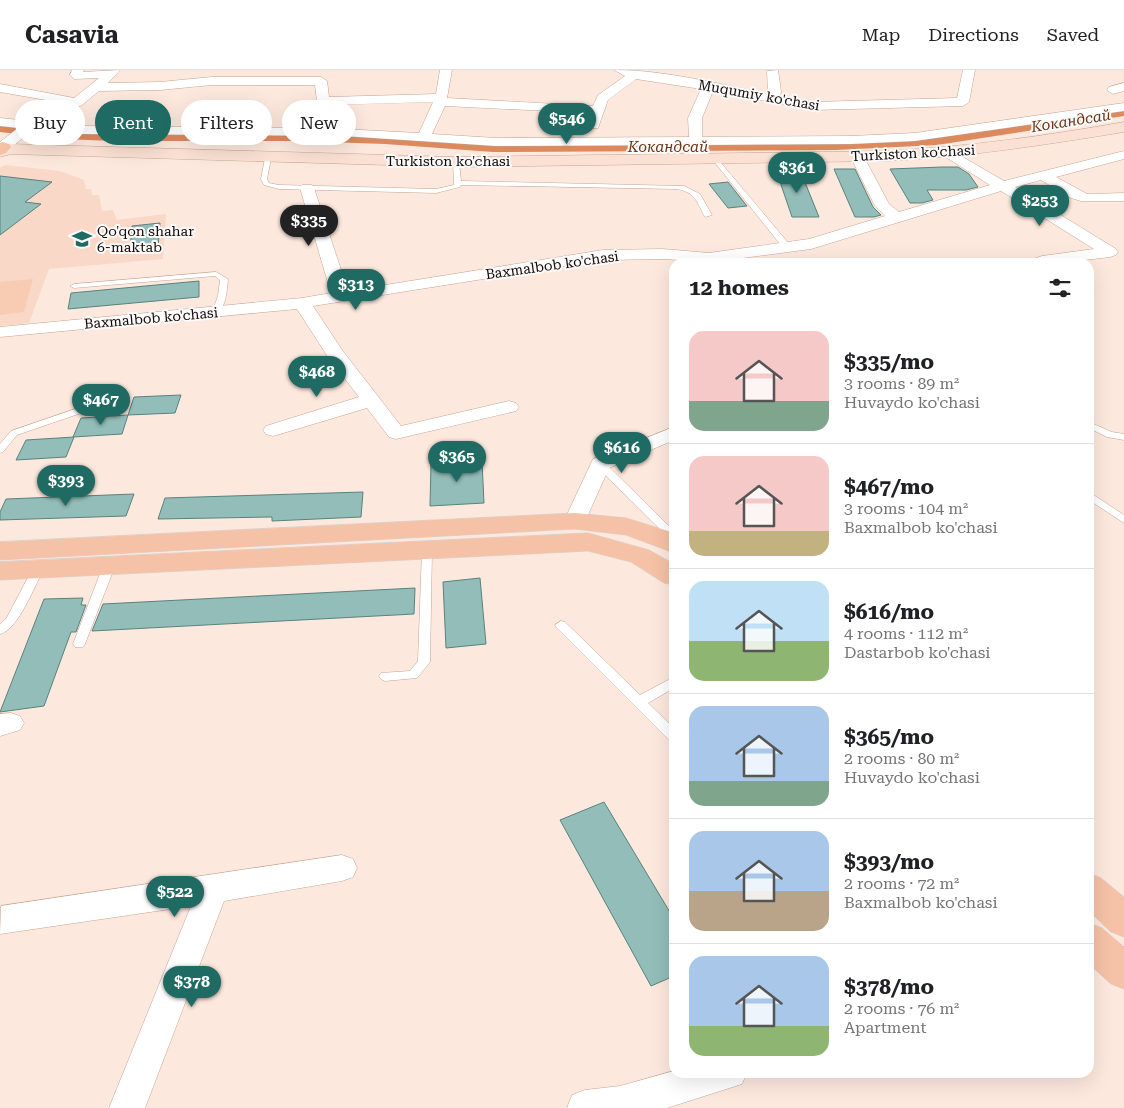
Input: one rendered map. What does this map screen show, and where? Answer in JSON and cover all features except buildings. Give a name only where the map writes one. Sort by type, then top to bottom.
[{"type":"main road","name":"Turkiston ko'chasi","points":[[5,146],[268,158],[456,162],[696,150],[714,158],[857,156],[949,153],[1024,144],[1124,127]]},
{"type":"main road","points":[[0,551],[575,521],[595,521],[636,528],[669,542]]},
{"type":"main road","points":[[0,571],[588,542],[640,556],[669,573]]},
{"type":"main road","points":[[1094,893],[1124,920]]},
{"type":"main road","points":[[1094,944],[1124,971]]},
{"type":"street","points":[[78,70],[76,75],[78,76],[112,72]]},
{"type":"street","points":[[424,137],[441,100],[446,84],[446,70]]},
{"type":"street","name":"Muqumiy ko'chasi","points":[[620,70],[634,75],[682,76],[708,87],[813,106],[960,102]]},
{"type":"street","points":[[968,70],[964,98],[963,102],[960,102],[994,127]]},
{"type":"street","points":[[772,99],[775,92],[773,71]]},
{"type":"street","points":[[80,100],[112,72]]},
{"type":"street","points":[[591,141],[592,128],[602,98],[634,75]]},
{"type":"street","points":[[96,87],[160,86],[293,76],[321,81],[323,100]]},
{"type":"street","points":[[696,150],[695,118],[708,87]]},
{"type":"street","points":[[0,88],[66,100]]},
{"type":"street","points":[[356,101],[441,100],[597,110]]},
{"type":"street","points":[[356,134],[496,142],[591,141],[696,150],[915,137],[1124,107]]},
{"type":"street","points":[[0,122],[15,123]]},
{"type":"street","points":[[85,130],[282,132]]},
{"type":"street","points":[[5,146],[15,138]]},
{"type":"street","points":[[949,153],[1110,252],[1065,258]]},
{"type":"street","name":"Baxmalbob ko'chasi","points":[[724,258],[811,244],[1001,186],[1124,155]]},
{"type":"street","points":[[857,156],[882,206],[896,218]]},
{"type":"street","points":[[1043,175],[1076,195],[1086,198],[1124,197]]},
{"type":"street","points":[[307,188],[341,297]]},
{"type":"street","name":"Baxmalbob ko'chasi","points":[[0,332],[302,303],[603,255],[663,254],[696,258]]},
{"type":"street","points":[[302,303],[335,353],[396,433],[508,407]]},
{"type":"street","points":[[273,430],[371,400]]},
{"type":"street","points":[[575,521],[600,464],[669,435]]},
{"type":"street","points":[[1,920],[213,890],[342,868]]},
{"type":"street","points":[[127,1108],[213,890]]},
{"type":"street","points":[[585,1108],[620,1106],[711,1078]]},
{"type":"lane","points":[[268,158],[264,179],[266,184],[279,187],[436,191],[458,186],[456,162]]},
{"type":"lane","points":[[714,158],[787,248]]},
{"type":"lane","points":[[457,183],[677,187],[691,189],[699,196],[708,215]]},
{"type":"lane","points":[[74,286],[216,274],[224,279],[222,296],[216,312]]},
{"type":"lane","points":[[0,450],[14,434],[87,408]]},
{"type":"lane","points":[[1094,427],[1110,435],[1124,436]]},
{"type":"lane","points":[[600,464],[669,532]]},
{"type":"lane","points":[[1094,499],[1124,520]]},
{"type":"lane","points":[[385,676],[413,675],[424,662],[427,550]]},
{"type":"lane","points":[[78,644],[109,566]]},
{"type":"lane","points":[[0,630],[10,622],[38,569]]},
{"type":"lane","points":[[561,625],[669,731]]},
{"type":"lane","points":[[640,702],[669,685]]},
{"type":"shaded area","name":"Qo'qon shahar 6-maktab","points":[[5,165],[60,171],[84,180],[86,189],[91,189],[92,195],[99,195],[102,211],[113,210],[117,220],[166,214],[163,259],[49,269],[29,323],[0,326],[0,168]]},
{"type":"shaded area","points":[[33,279],[24,312],[0,315],[0,282]]},
{"type":"waterway","name":"Кокандсай","points":[[0,128],[62,135],[113,137],[299,137],[385,140],[493,148],[836,146],[937,141],[1124,113]]},
{"type":"place","name":"Qo'qon shahar 6-maktab","points":[[82,239]]}]
